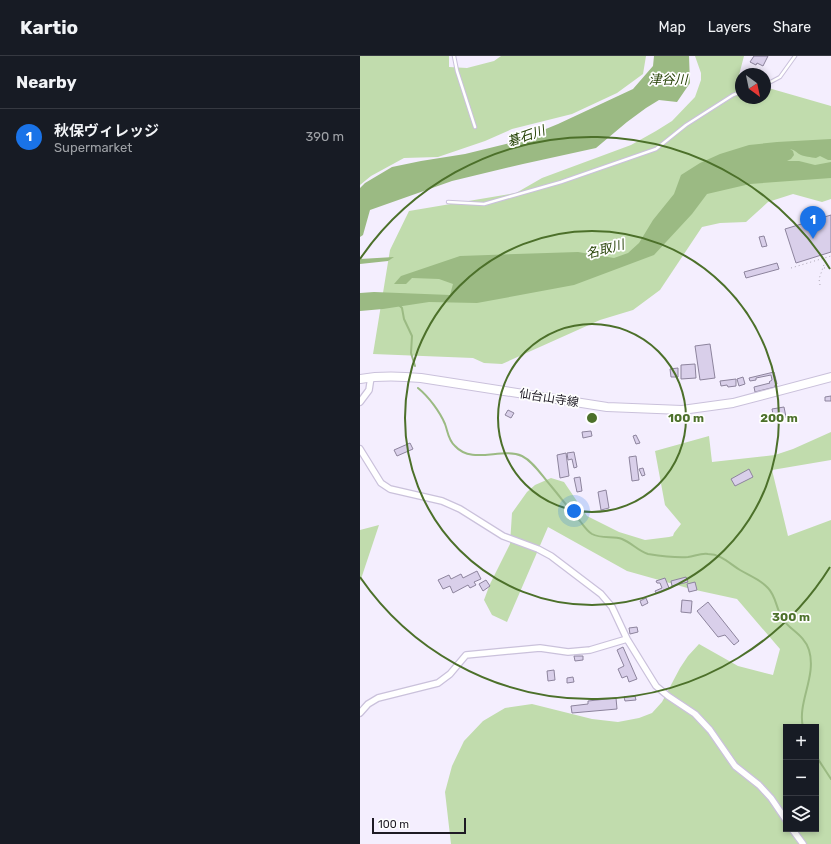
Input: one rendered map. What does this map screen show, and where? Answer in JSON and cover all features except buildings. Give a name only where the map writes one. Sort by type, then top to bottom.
[{"type":"main road","name":"仙台山寺線","points":[[360,379],[394,376],[422,378],[607,407],[682,410],[733,403],[831,377]]},
{"type":"street","points":[[360,402],[369,390],[371,377]]},
{"type":"street","points":[[361,451],[381,483],[390,489],[442,501],[460,509],[503,536],[538,549],[551,556],[601,594],[612,607],[627,639],[656,686],[695,714],[710,730],[735,766],[759,785],[771,798],[783,816]]},
{"type":"street","points":[[360,713],[368,704],[378,698],[438,683],[450,674],[466,655],[540,648],[568,652],[590,650],[627,639]]},
{"type":"street","points":[[794,832],[803,844]]},
{"type":"lane","points":[[454,56],[457,71],[475,127]]},
{"type":"lane","points":[[771,82],[780,77],[795,56]]},
{"type":"lane","points":[[448,202],[484,204],[561,182],[656,149],[686,125],[735,95]]},
{"type":"path","points":[[791,268],[831,256]]},
{"type":"path","points":[[820,285],[819,279],[826,261],[826,257]]},
{"type":"path","points":[[823,268],[831,267]]},
{"type":"shaded area","points":[[360,56],[449,56],[449,67],[467,68],[494,61],[501,56],[646,56],[643,74],[617,93],[572,114],[512,129],[485,141],[438,157],[404,158],[371,176],[360,185]]},
{"type":"shaded area","points":[[695,56],[744,56],[741,68],[735,68],[735,104],[771,104],[771,89],[831,106],[831,199],[822,202],[793,194],[768,202],[746,222],[720,223],[702,227],[660,290],[633,310],[600,320],[502,364],[484,363],[473,358],[373,354],[390,250],[409,211],[516,193],[542,178],[631,145],[672,121],[695,97],[701,80],[701,73]]},
{"type":"shaded area","points":[[831,432],[831,460],[772,470],[788,536],[831,520],[831,844],[451,844],[445,792],[452,766],[464,741],[483,721],[505,708],[532,704],[592,719],[618,722],[639,718],[652,713],[662,702],[680,668],[699,644],[738,666],[773,675],[780,649],[737,599],[691,589],[627,571],[548,527],[507,622],[492,615],[484,600],[490,584],[510,544],[512,513],[527,492],[535,485],[551,478],[564,482],[587,516],[619,532],[645,540],[669,537],[673,536],[681,524],[665,505],[655,451],[709,436],[712,462],[775,455],[793,449]]},
{"type":"shaded area","points":[[379,525],[360,582],[360,530]]},
{"type":"water","name":"津谷川","points":[[654,56],[689,56],[690,83],[677,102],[659,100],[627,122],[596,148],[452,181],[370,210],[363,235],[360,237],[360,188],[365,183],[392,167],[465,154],[514,142],[558,124],[633,89],[653,66]]},
{"type":"water","points":[[831,139],[831,160],[820,156],[816,158],[803,156],[790,149],[793,151],[794,155],[787,161],[799,161],[815,165],[831,162],[831,178],[750,184],[707,194],[692,214],[654,255],[574,285],[477,303],[429,302],[360,311],[360,293],[374,292],[450,295],[453,284],[439,279],[412,278],[406,284],[394,284],[401,276],[460,256],[578,252],[614,258],[628,253],[639,243],[653,220],[674,194],[681,175],[700,163],[720,154],[749,145]]},
{"type":"water","points":[[394,257],[388,261],[360,264],[360,259]]},
{"type":"waterway","points":[[399,305],[402,308],[404,319],[412,336],[411,353],[415,366]]},
{"type":"waterway","points":[[418,388],[430,400],[437,410],[443,419],[450,439],[462,452],[478,455],[505,453],[522,456],[538,470],[592,534],[596,536],[622,539],[648,554],[678,557],[713,554],[765,585],[771,591],[782,618],[788,626],[804,640],[809,650],[811,670],[803,708],[803,724]]},
{"type":"waterway","points":[[819,760],[831,779]]},
{"type":"place","name":"秋保ヴィレッジ","points":[[813,239]]},
{"type":"water label","name":"碁石川","points":[[526,136]]},
{"type":"water label","name":"名取川","points":[[605,249]]}]
